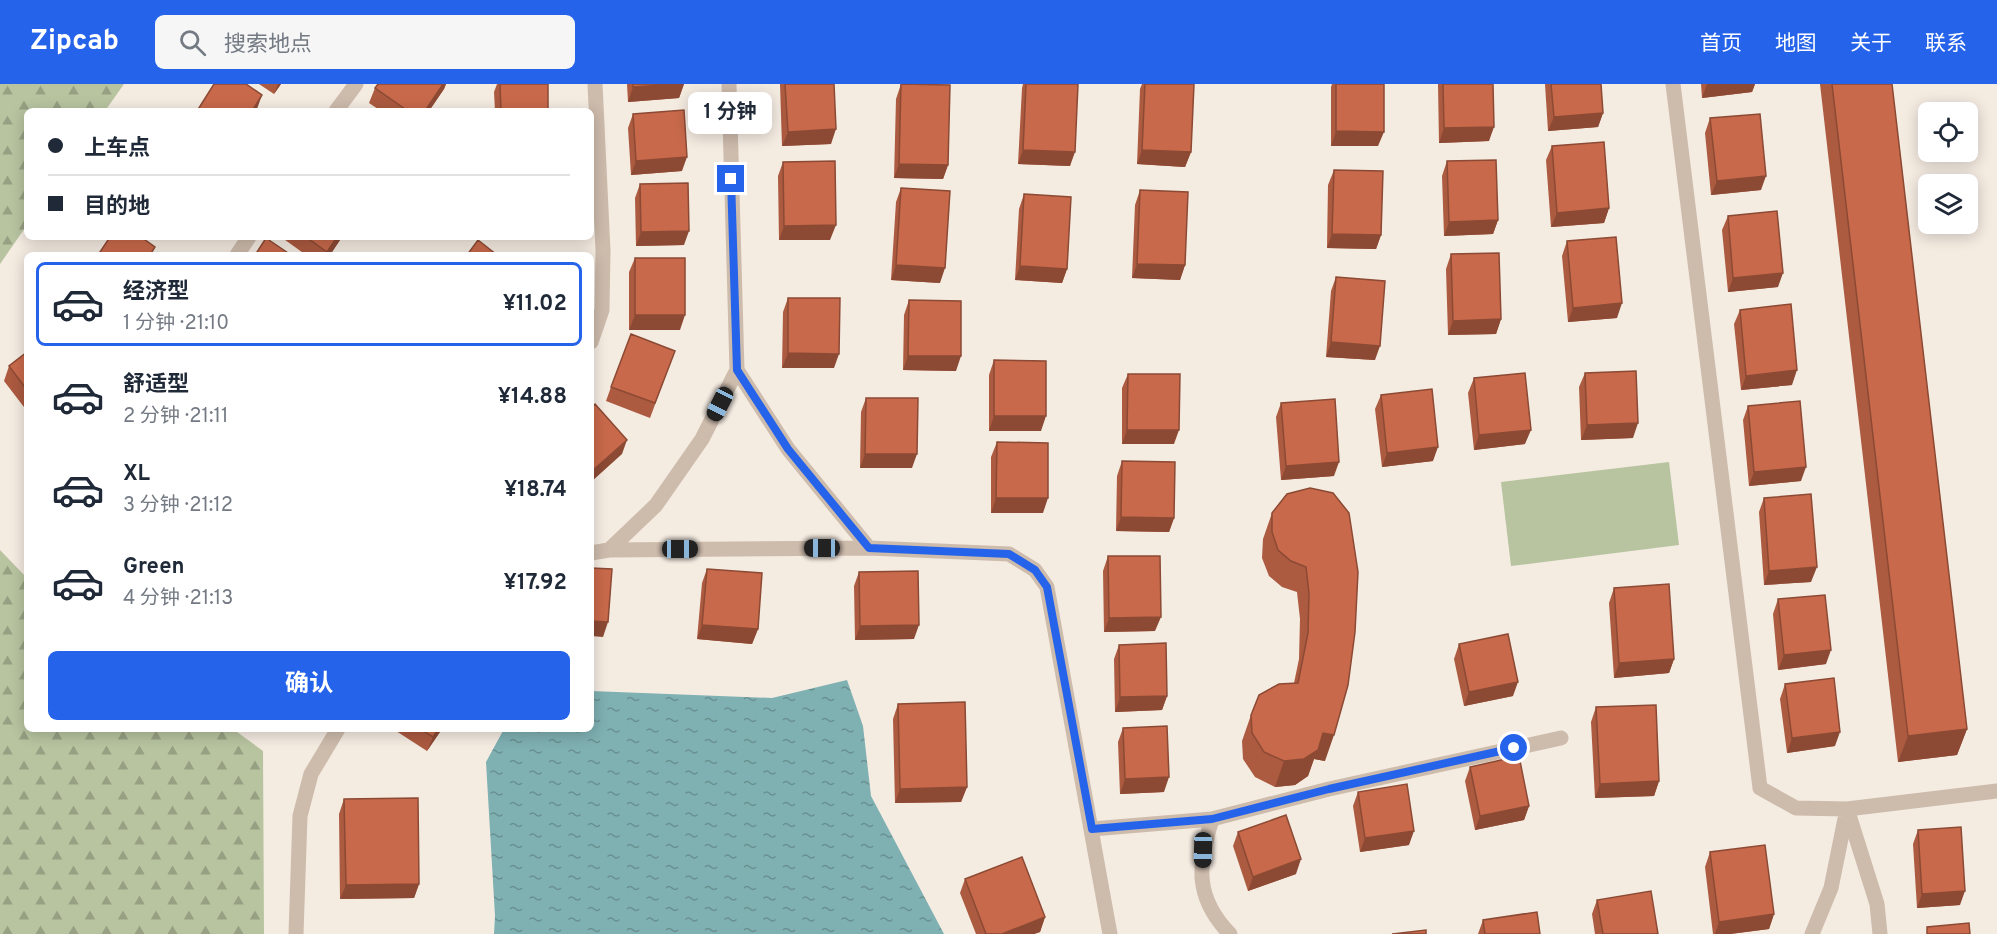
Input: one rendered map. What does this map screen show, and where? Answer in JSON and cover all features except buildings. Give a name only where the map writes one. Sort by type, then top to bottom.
[{"type":"lane","points":[[338,108],[356,84]]},
{"type":"lane","points":[[594,333],[602,310],[603,250],[595,84]]},
{"type":"lane","points":[[609,550],[656,505],[702,439],[737,370],[729,84]]},
{"type":"lane","points":[[1673,84],[1760,788],[1796,808],[1847,809],[1997,791]]},
{"type":"lane","points":[[737,370],[788,449],[869,548]]},
{"type":"lane","points":[[594,552],[869,548],[1009,554],[1035,570],[1047,587],[1110,934]]},
{"type":"lane","points":[[296,934],[300,816],[311,774],[336,732]]},
{"type":"lane","points":[[1092,829],[1212,819],[1329,789],[1561,738]]},
{"type":"lane","points":[[1812,934],[1831,888],[1847,809]]},
{"type":"lane","points":[[1847,809],[1878,904],[1880,934]]},
{"type":"lane","points":[[1212,819],[1203,850],[1202,884],[1216,919],[1230,934]]},
{"type":"green space","points":[[0,84],[124,84],[107,108],[24,108],[24,229],[0,264]]},
{"type":"green space","points":[[1669,462],[1679,545],[1511,566],[1501,482]]},
{"type":"green space","points":[[0,550],[24,575],[24,732],[237,732],[263,751],[264,934],[0,934]]},
{"type":"water","points":[[847,680],[863,726],[871,796],[944,934],[494,934],[495,916],[486,762],[502,732],[594,732],[594,691],[772,698]]},
{"type":"route","points":[[731,179],[737,370],[788,449],[869,548],[1009,554],[1035,570],[1047,587],[1092,829],[1212,819],[1329,789],[1514,748]]}]
